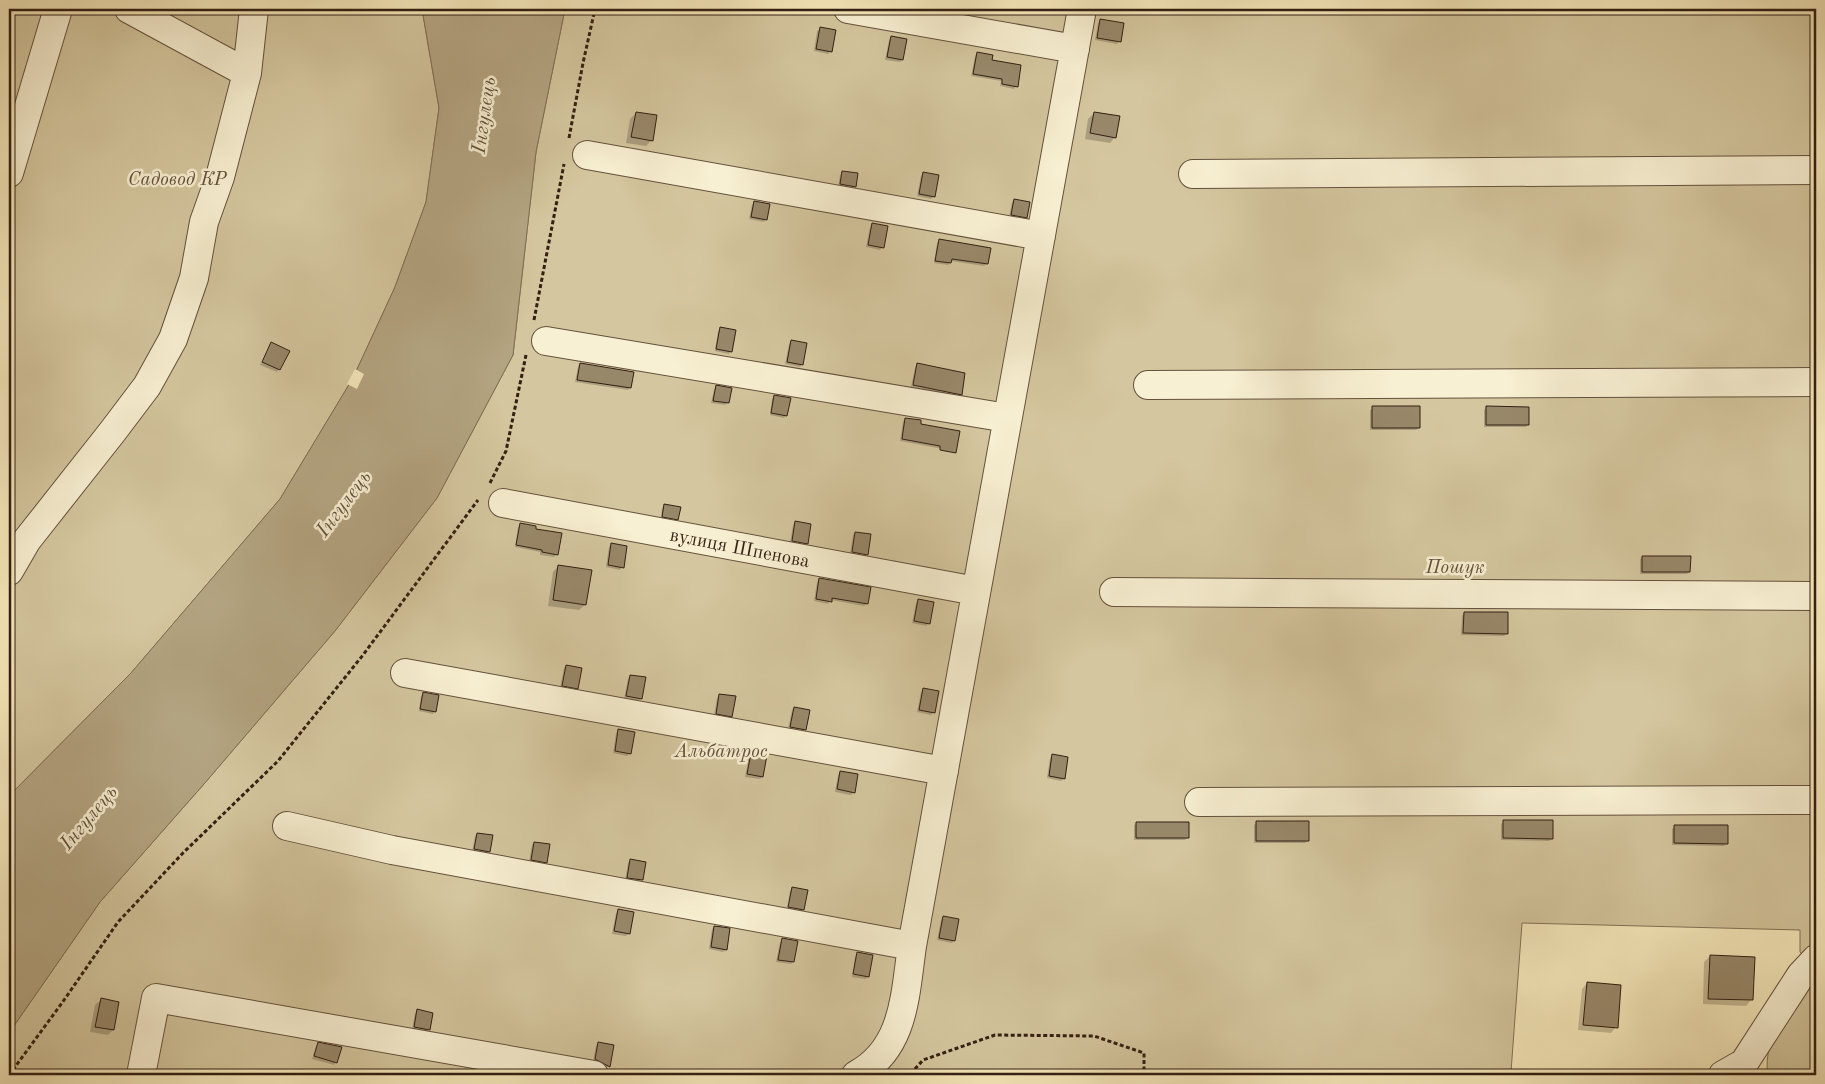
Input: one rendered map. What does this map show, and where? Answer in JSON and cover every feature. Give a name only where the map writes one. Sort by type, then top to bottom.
[{"type":"street","points":[[9,173],[58,9]]},
{"type":"street","points":[[129,9],[247,73]]},
{"type":"street","points":[[9,571],[27,540],[147,386],[172,339],[194,278],[204,222],[220,177],[247,73],[254,9]]},
{"type":"street","points":[[848,9],[1075,49]]},
{"type":"street","points":[[856,1075],[866,1070],[884,1051],[895,1035],[902,1013],[912,946],[1082,9]]},
{"type":"street","points":[[573,153],[1040,236]]},
{"type":"street","points":[[1193,174],[1816,170]]},
{"type":"street","points":[[536,338],[1007,418]]},
{"type":"street","points":[[1148,385],[1816,382]]},
{"type":"street","name":"вулиця Шпенова","points":[[490,495],[976,591]]},
{"type":"street","points":[[1114,592],[1816,596]]},
{"type":"street","points":[[405,673],[944,771]]},
{"type":"street","points":[[1200,802],[1816,800]]},
{"type":"street","points":[[287,826],[402,851],[912,946]]},
{"type":"street","points":[[1741,1071],[1801,975],[1816,959]]},
{"type":"street","points":[[141,1075],[156,998],[594,1075]]},
{"type":"path","points":[[9,1075],[118,922],[183,853],[278,761],[490,495],[506,451],[536,338],[573,153],[583,63],[595,9]]},
{"type":"path","points":[[913,1075],[914,1070],[923,1060],[995,1035],[1094,1036],[1144,1052],[1144,1075]]},
{"type":"green space","name":"Садовод КР","points":[[9,9],[422,9],[439,108],[426,202],[395,287],[353,378],[280,499],[131,673],[9,796]]},
{"type":"green space","points":[[565,9],[1816,9],[1816,970],[1800,952],[1800,930],[1522,923],[1511,1072],[1515,1075],[9,1075],[9,1033],[100,902],[335,631],[437,498],[513,355],[536,152]]},
{"type":"green space","points":[[1816,972],[1816,1075],[1768,1075],[1767,1061],[1775,1033],[1790,1007]]},
{"type":"water","name":"Інгулець","points":[[422,9],[565,9],[536,152],[513,355],[437,498],[335,631],[100,902],[9,1033],[9,796],[131,673],[280,499],[353,378],[395,287],[426,202],[439,108]]},
{"type":"pier","points":[[355,369],[364,374],[357,389],[347,384]]},
{"type":"building","points":[[1100,19],[1124,23],[1121,42],[1097,38]]},
{"type":"building","points":[[820,27],[836,30],[832,52],[816,49]]},
{"type":"building","points":[[891,36],[907,39],[903,60],[887,57]]},
{"type":"building","points":[[977,52],[993,55],[992,60],[1021,65],[1018,87],[1002,84],[1002,79],[973,74]]},
{"type":"building","points":[[636,112],[657,115],[653,141],[631,137]]},
{"type":"building","points":[[1094,112],[1120,116],[1116,138],[1090,133]]},
{"type":"building","points":[[842,171],[858,173],[856,187],[840,184]]},
{"type":"building","points":[[923,172],[939,175],[935,197],[919,194]]},
{"type":"building","points":[[1014,199],[1030,202],[1027,218],[1011,215]]},
{"type":"building","points":[[754,201],[770,204],[767,220],[751,217]]},
{"type":"building","points":[[872,223],[888,226],[884,248],[868,245]]},
{"type":"building","points":[[939,239],[991,248],[988,264],[952,259],[951,263],[935,261]]},
{"type":"building","points":[[720,327],[736,330],[732,352],[716,349]]},
{"type":"building","points":[[791,340],[807,343],[803,365],[787,362]]},
{"type":"building","points":[[271,342],[290,351],[280,370],[262,362]]},
{"type":"building","points":[[580,363],[634,372],[631,388],[577,380]]},
{"type":"building","points":[[917,363],[965,373],[962,395],[913,385]]},
{"type":"building","points":[[716,385],[732,388],[729,403],[713,401]]},
{"type":"building","points":[[774,395],[791,398],[787,416],[771,413]]},
{"type":"building","points":[[1372,406],[1420,406],[1420,428],[1372,428]]},
{"type":"building","points":[[1486,406],[1529,407],[1529,425],[1486,425]]},
{"type":"building","points":[[905,418],[921,420],[921,424],[960,431],[956,453],[940,450],[940,446],[902,439]]},
{"type":"building","points":[[664,504],[681,507],[678,520],[662,517]]},
{"type":"building","points":[[795,521],[811,524],[808,544],[792,541]]},
{"type":"building","points":[[520,523],[536,526],[536,529],[562,533],[558,555],[516,545]]},
{"type":"building","points":[[855,532],[871,534],[868,555],[852,552]]},
{"type":"building","points":[[611,543],[627,546],[624,568],[608,565]]},
{"type":"building","points":[[1642,556],[1691,556],[1690,572],[1642,572]]},
{"type":"building","points":[[558,565],[592,570],[586,605],[553,600]]},
{"type":"building","points":[[819,578],[871,587],[868,604],[832,598],[832,602],[816,599]]},
{"type":"building","points":[[918,599],[934,602],[930,624],[914,621]]},
{"type":"building","points":[[1464,612],[1508,612],[1508,634],[1463,633]]},
{"type":"building","points":[[566,665],[582,668],[578,689],[562,686]]},
{"type":"building","points":[[630,675],[646,677],[642,699],[626,696]]},
{"type":"building","points":[[923,688],[939,691],[935,713],[919,710]]},
{"type":"building","points":[[423,692],[439,695],[436,712],[420,709]]},
{"type":"building","points":[[719,694],[736,696],[732,717],[716,714]]},
{"type":"building","points":[[794,707],[810,710],[806,730],[790,727]]},
{"type":"building","points":[[618,729],[635,732],[631,754],[615,751]]},
{"type":"building","points":[[751,753],[767,755],[763,777],[747,774]]},
{"type":"building","points":[[1052,754],[1068,757],[1065,779],[1049,776]]},
{"type":"building","points":[[840,771],[858,774],[855,793],[837,789]]},
{"type":"building","points":[[1503,820],[1553,820],[1553,839],[1503,838]]},
{"type":"building","points":[[1256,821],[1309,821],[1309,841],[1256,841]]},
{"type":"building","points":[[1136,822],[1189,822],[1189,838],[1136,838]]},
{"type":"building","points":[[1674,825],[1728,825],[1728,844],[1674,843]]},
{"type":"building","points":[[477,833],[493,835],[490,852],[474,849]]},
{"type":"building","points":[[534,842],[550,844],[547,863],[531,860]]},
{"type":"building","points":[[630,859],[646,862],[643,880],[627,878]]},
{"type":"building","points":[[792,887],[808,890],[804,910],[788,907]]},
{"type":"building","points":[[618,909],[634,912],[630,934],[614,931]]},
{"type":"building","points":[[943,916],[959,919],[955,941],[939,938]]},
{"type":"building","points":[[714,926],[730,928],[727,950],[711,947]]},
{"type":"building","points":[[782,938],[798,941],[794,962],[778,960]]},
{"type":"building","points":[[857,952],[873,955],[869,977],[853,974]]},
{"type":"building","points":[[1710,955],[1755,957],[1753,1000],[1708,999]]},
{"type":"building","points":[[1587,982],[1621,985],[1618,1028],[1583,1025]]},
{"type":"building","points":[[101,998],[119,1002],[114,1030],[95,1027]]},
{"type":"building","points":[[417,1009],[433,1013],[430,1030],[414,1027]]},
{"type":"building","points":[[318,1042],[342,1047],[337,1063],[314,1056]]},
{"type":"building","points":[[598,1042],[614,1045],[610,1067],[595,1059]]},
{"type":"park label","name":"Пошук","points":[[1455,566]]},
{"type":"park label","name":"Альбатрос","points":[[721,750]]}]
